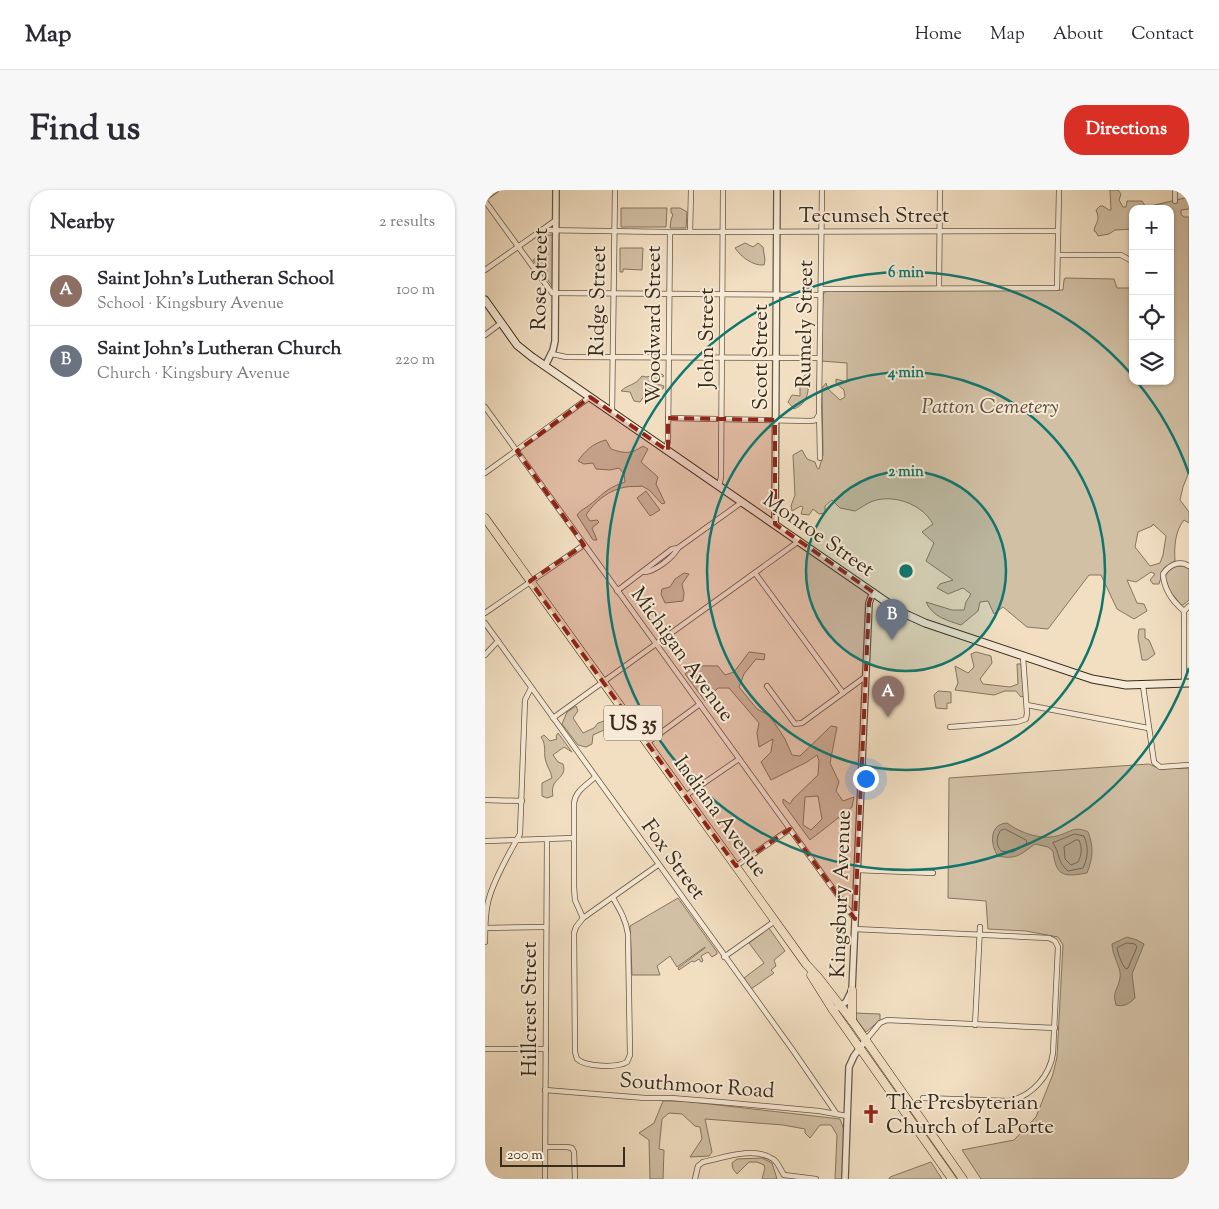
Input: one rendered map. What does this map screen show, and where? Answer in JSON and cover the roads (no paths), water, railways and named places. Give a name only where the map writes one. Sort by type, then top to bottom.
[{"type":"main road","name":"Monroe Street","points":[[485,300],[520,347],[545,366],[901,612],[917,620],[1092,679],[1143,686],[1187,683]]},
{"type":"main road","name":"Indiana Avenue","points":[[485,518],[837,1008],[860,1047],[952,1179]]},
{"type":"main road","points":[[852,990],[853,1022]]},
{"type":"main road","name":"Indiana Avenue","points":[[837,1008],[853,1022],[963,1179]]},
{"type":"main road","points":[[925,1139],[933,1135]]},
{"type":"street","points":[[496,190],[485,199],[551,293],[820,295]]},
{"type":"street","points":[[551,190],[556,193]]},
{"type":"street","name":"Ridge Street","points":[[612,413],[615,190]]},
{"type":"street","name":"Woodward Street","points":[[666,450],[668,441],[670,232],[690,232],[691,190]]},
{"type":"street","name":"John Street","points":[[719,486],[721,477],[722,420],[723,190]]},
{"type":"street","name":"Scott Street","points":[[775,524],[777,190]]},
{"type":"street","name":"Rumely Street","points":[[820,458],[819,358],[822,190]]},
{"type":"street","points":[[939,288],[940,190]]},
{"type":"street","points":[[821,288],[1057,288],[1059,190]]},
{"type":"street","points":[[1175,190],[1175,201]]},
{"type":"street","name":"Rose Street","points":[[545,366],[552,354],[555,340],[556,193]]},
{"type":"street","points":[[485,270],[556,220]]},
{"type":"street","points":[[541,230],[670,232]]},
{"type":"street","name":"Tecumseh Street","points":[[690,232],[1058,231]]},
{"type":"street","points":[[1059,254],[1121,255],[1129,259]]},
{"type":"street","points":[[485,335],[501,323]]},
{"type":"street","points":[[552,354],[565,357],[819,358]]},
{"type":"street","points":[[485,473],[590,398]]},
{"type":"street","name":"Michigan Avenue","points":[[485,407],[855,919]]},
{"type":"street","points":[[668,418],[811,421],[815,420],[819,415]]},
{"type":"street","points":[[617,591],[643,572],[650,572],[675,553],[678,548],[742,502]]},
{"type":"street","points":[[553,718],[799,541]]},
{"type":"street","points":[[485,612],[584,545]]},
{"type":"street","points":[[1184,611],[1175,604],[1165,589],[1163,574],[1167,568],[1176,564],[1184,563],[1189,566]]},
{"type":"street","points":[[755,573],[843,693]]},
{"type":"street","name":"Kingsbury Avenue","points":[[837,1008],[846,1002],[852,990],[865,677],[869,603],[873,592]]},
{"type":"street","points":[[1187,683],[1184,611],[1189,606]]},
{"type":"street","name":"Fox Street","points":[[485,623],[836,1113]]},
{"type":"street","points":[[485,655],[498,641]]},
{"type":"street","points":[[951,727],[1021,722],[1027,718],[1023,657]]},
{"type":"street","points":[[767,686],[795,724],[802,723],[865,677]]},
{"type":"street","points":[[1143,686],[1154,762],[1157,765],[1166,767],[1189,765]]},
{"type":"street","points":[[485,942],[487,910],[492,891],[520,834],[525,700],[531,688]]},
{"type":"street","points":[[647,743],[700,704]]},
{"type":"street","points":[[1027,705],[1148,728]]},
{"type":"street","points":[[685,796],[739,758]]},
{"type":"street","points":[[583,918],[575,900],[575,799],[581,789],[595,777]]},
{"type":"street","points":[[485,800],[521,801]]},
{"type":"street","points":[[736,866],[790,829]]},
{"type":"street","points":[[485,841],[574,838]]},
{"type":"street","name":"Hillcrest Street","points":[[545,1179],[547,839]]},
{"type":"street","points":[[575,859],[581,859]]},
{"type":"street","points":[[613,898],[624,918],[628,934],[630,1054],[627,1062],[618,1065],[584,1064],[577,1059],[575,1052],[574,946],[576,927],[583,918],[658,865]]},
{"type":"street","points":[[857,870],[933,873]]},
{"type":"street","points":[[724,957],[775,921]]},
{"type":"street","points":[[485,928],[545,927]]},
{"type":"street","points":[[975,1025],[979,927]]},
{"type":"street","points":[[855,929],[1049,938],[1055,941],[1059,947],[1053,1059],[1047,1074],[1036,1085],[1017,1098],[1004,1101],[923,1098]]},
{"type":"street","points":[[845,1179],[849,1066],[860,1047],[880,1023],[887,1020],[1055,1028]]},
{"type":"street","points":[[485,1049],[546,1049]]},
{"type":"street","name":"Southmoor Road","points":[[545,1090],[645,1098],[691,1099],[836,1113],[847,1116]]},
{"type":"street","points":[[545,1147],[572,1148],[575,1152],[575,1179]]},
{"type":"street","points":[[695,1179],[698,1166],[703,1162],[749,1154],[762,1154],[773,1159],[777,1162],[784,1177],[816,1179]]},
{"type":"water","points":[[1007,823],[1024,833],[1044,837],[1057,836],[1076,829],[1088,832],[1092,852],[1087,873],[1067,875],[1063,873],[1056,866],[1053,851],[1048,847],[1035,844],[1014,857],[998,856],[993,846],[994,831],[1001,824]]},
{"type":"water","points":[[1127,937],[1144,944],[1132,974],[1135,998],[1131,1002],[1119,1006],[1116,1005],[1115,997],[1120,974],[1112,944]]},
{"type":"place","name":"Saint John's Lutheran Church","points":[[892,640]]},
{"type":"place","name":"Saint John's Lutheran School","points":[[888,717]]},
{"type":"place","name":"The Presbyterian Church of LaPorte","points":[[871,1114]]},
{"type":"park label","name":"Patton Cemetery","points":[[990,406]]}]
